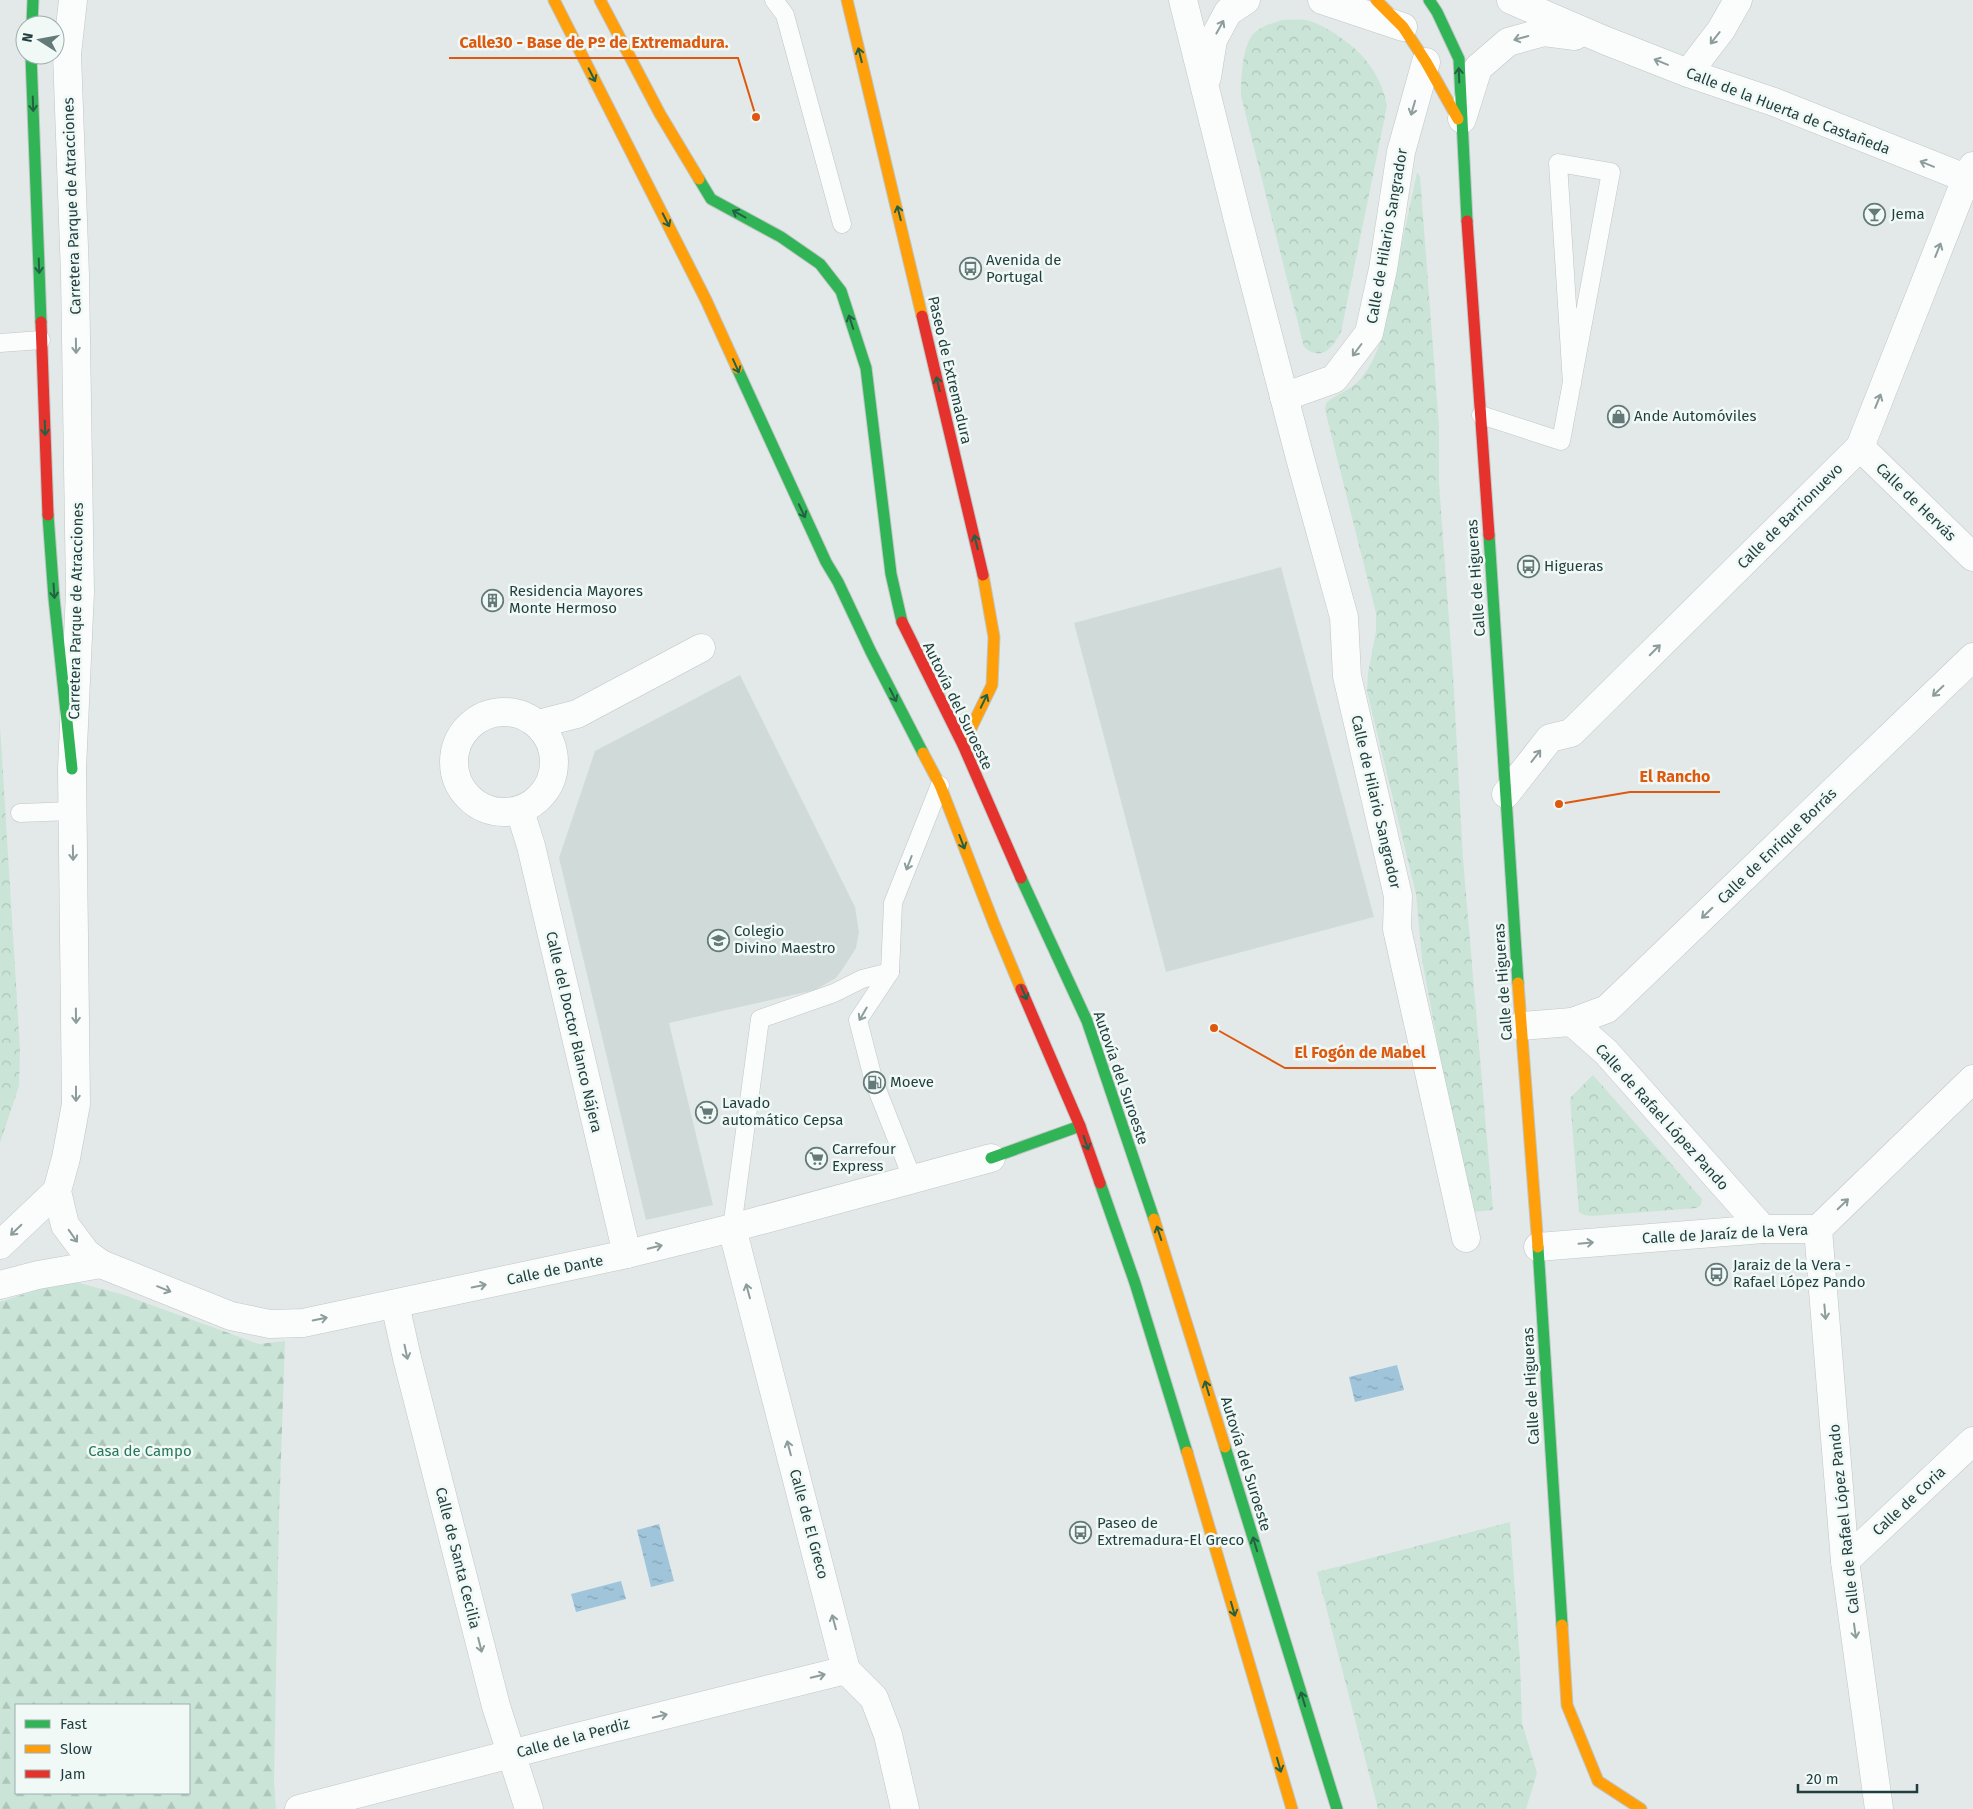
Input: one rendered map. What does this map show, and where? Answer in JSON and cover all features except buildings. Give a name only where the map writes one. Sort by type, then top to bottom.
[{"type":"main road","points":[[32,15],[33,0]]},
{"type":"main road","points":[[554,0],[706,300],[826,562],[838,582],[871,652],[940,785],[994,924],[1080,1126],[1135,1282],[1292,1809]]},
{"type":"main road","name":"Autovía del Suroeste","points":[[600,0],[660,114],[711,199],[781,237],[820,264],[841,291],[866,368],[891,574],[900,619],[963,745],[998,828],[1087,1022],[1163,1246],[1337,1809]]},
{"type":"main road","name":"Paseo de Extremadura","points":[[847,0],[981,562],[994,638],[992,685],[963,745]]},
{"type":"main road","name":"Calle de Higueras","points":[[1376,0],[1403,27],[1426,62],[1461,124]]},
{"type":"main road","name":"Calle de Higueras","points":[[1429,0],[1437,12],[1459,59],[1461,124],[1521,1026],[1538,1247],[1567,1705],[1598,1781],[1641,1809]]},
{"type":"main road","points":[[31,65],[47,495],[54,598],[72,769]]},
{"type":"main road","points":[[991,1158],[1080,1126]]},
{"type":"street","name":"Carretera Parque de Atracciones","points":[[57,1191],[66,1158],[76,1104],[72,769],[80,592],[75,275],[68,54],[73,0]]},
{"type":"street","name":"Calle de Hilario Sangrador","points":[[1184,0],[1205,91],[1284,397],[1344,617],[1348,676],[1398,896],[1397,929],[1466,1238]]},
{"type":"street","name":"Calle de Hilario Sangrador","points":[[1205,91],[1213,40],[1228,12],[1246,0]]},
{"type":"street","points":[[1322,0],[1403,27]]},
{"type":"street","name":"Calle de la Huerta de Castañeda","points":[[1511,0],[1604,40],[1688,73],[1774,102],[1971,175]]},
{"type":"street","points":[[1688,73],[1722,30],[1738,0]]},
{"type":"street","name":"Calle de la Huerta de Castañeda","points":[[1461,124],[1478,68],[1508,42],[1544,32],[1604,40]]},
{"type":"street","name":"Calle de Hilario Sangrador","points":[[1284,397],[1334,379],[1369,333],[1383,269],[1401,152],[1426,62]]},
{"type":"street","name":"Calle de Barrionuevo","points":[[1506,794],[1550,738],[1571,733],[1860,447],[1971,175]]},
{"type":"street","name":"Calle de Hervás","points":[[1860,447],[1973,557]]},
{"type":"street","points":[[538,724],[577,714],[701,648]]},
{"type":"street","name":"Calle de Enrique Borrás","points":[[1572,1022],[1607,1009],[1973,657]]},
{"type":"street","points":[[496,712],[511,712],[526,716],[538,724],[548,737],[554,750],[555,766],[552,780],[544,794],[533,804],[520,811],[504,813],[487,810],[472,802],[461,790],[455,774],[453,758],[458,742],[467,728],[480,718],[496,712]]},
{"type":"street","name":"Calle del Doctor Blanco Nájera","points":[[520,811],[531,846],[627,1254]]},
{"type":"street","points":[[1521,1026],[1572,1022]]},
{"type":"street","name":"Calle de Rafael López Pando","points":[[1572,1022],[1606,1052],[1763,1229]]},
{"type":"street","name":"Calle de Jaraíz de la Vera","points":[[1538,1247],[1763,1229],[1818,1229],[1973,1079]]},
{"type":"street","name":"Calle de Dante","points":[[110,1267],[230,1316],[270,1324],[303,1323],[627,1254],[732,1228],[991,1158]]},
{"type":"street","points":[[0,1245],[57,1191],[66,1225],[86,1253],[110,1267]]},
{"type":"street","name":"Calle de El Greco","points":[[732,1228],[846,1670]]},
{"type":"street","name":"Calle de Rafael López Pando","points":[[1818,1229],[1846,1561],[1879,1809]]},
{"type":"street","points":[[0,1285],[38,1275],[110,1267]]},
{"type":"street","name":"Calle de Santa Cecilia","points":[[395,1304],[409,1368],[496,1706],[529,1809]]},
{"type":"street","name":"Calle de Coria","points":[[1846,1561],[1973,1441]]},
{"type":"street","points":[[846,1670],[874,1698],[888,1736],[905,1809]]},
{"type":"street","name":"Calle de la Perdiz","points":[[299,1809],[846,1670]]},
{"type":"lane","points":[[774,0],[785,15],[842,224]]},
{"type":"lane","points":[[1481,415],[1561,441],[1572,384],[1612,172],[1558,163],[1572,384]]},
{"type":"lane","points":[[0,343],[41,340]]},
{"type":"lane","points":[[913,1180],[874,1082],[858,1020],[890,972],[893,904],[940,785]]},
{"type":"lane","points":[[20,813],[72,811]]},
{"type":"lane","points":[[732,1228],[760,1019],[834,993],[862,979],[890,972]]},
{"type":"shaded area","points":[[1281,567],[1374,917],[1166,972],[1074,623]]},
{"type":"shaded area","name":"Colegio Divino Maestro","points":[[740,675],[855,907],[859,932],[856,948],[836,978],[815,990],[669,1023],[713,1205],[646,1220],[559,858],[595,751]]},
{"type":"green space","points":[[1283,20],[1313,22],[1334,33],[1353,47],[1375,73],[1387,106],[1341,332],[1330,348],[1321,353],[1310,351],[1304,347],[1241,96],[1244,58],[1251,37],[1261,28]]},
{"type":"green space","points":[[1417,173],[1420,176],[1439,427],[1439,484],[1453,674],[1463,859],[1493,1210],[1473,1212],[1443,1073],[1422,959],[1416,894],[1367,691],[1368,673],[1376,631],[1376,613],[1325,410],[1326,403],[1353,386],[1363,376],[1377,349],[1382,335]]},
{"type":"green space","points":[[0,725],[20,1049],[19,1086],[0,1143]]},
{"type":"green space","points":[[1593,1075],[1702,1199],[1701,1205],[1697,1208],[1592,1216],[1579,1212],[1570,1098]]},
{"type":"green space","name":"Casa de Campo","points":[[68,1280],[121,1294],[259,1344],[285,1341],[279,1516],[274,1782],[276,1809],[0,1809],[0,1302]]},
{"type":"green space","points":[[1510,1522],[1520,1661],[1522,1723],[1537,1773],[1526,1809],[1378,1809],[1317,1572]]},
{"type":"water","points":[[1397,1365],[1404,1390],[1355,1402],[1349,1377]]},
{"type":"water","points":[[659,1524],[674,1581],[651,1587],[637,1530]]},
{"type":"water","points":[[621,1581],[626,1599],[576,1612],[571,1594]]},
{"type":"traffic: fast","points":[[32,15],[33,0]]},
{"type":"traffic: fast","points":[[1429,0],[1437,12],[1459,59],[1467,221]]},
{"type":"traffic: fast","points":[[31,65],[41,322]]},
{"type":"traffic: fast","points":[[699,179],[711,199],[781,237],[820,264],[841,291],[866,368],[891,574],[902,622]]},
{"type":"traffic: fast","points":[[737,368],[826,562],[838,582],[871,652],[923,753]]},
{"type":"traffic: fast","points":[[48,515],[54,598],[72,769]]},
{"type":"traffic: fast","points":[[1489,535],[1518,983]]},
{"type":"traffic: fast","points":[[1021,878],[1087,1021],[1154,1219]]},
{"type":"traffic: fast","points":[[991,1158],[1080,1126]]},
{"type":"traffic: fast","points":[[1100,1183],[1135,1283],[1187,1452]]},
{"type":"traffic: fast","points":[[1538,1247],[1562,1625]]},
{"type":"traffic: fast","points":[[1225,1447],[1337,1809]]},
{"type":"traffic: slow","points":[[554,0],[706,300],[737,368]]},
{"type":"traffic: slow","points":[[600,0],[660,114],[699,179]]},
{"type":"traffic: slow","points":[[847,0],[922,316]]},
{"type":"traffic: slow","points":[[1376,0],[1403,27],[1426,62],[1458,119]]},
{"type":"traffic: slow","points":[[963,745],[992,685],[994,637],[983,575]]},
{"type":"traffic: slow","points":[[923,753],[940,785],[1021,989]]},
{"type":"traffic: slow","points":[[1518,983],[1538,1247]]},
{"type":"traffic: slow","points":[[1154,1219],[1225,1447]]},
{"type":"traffic: slow","points":[[1187,1452],[1292,1809]]},
{"type":"traffic: slow","points":[[1562,1625],[1567,1705],[1598,1781],[1641,1809]]},
{"type":"traffic: jam","points":[[1467,221],[1489,535]]},
{"type":"traffic: jam","points":[[922,316],[983,575]]},
{"type":"traffic: jam","points":[[41,322],[48,515]]},
{"type":"traffic: jam","points":[[902,622],[963,745],[1021,878]]},
{"type":"traffic: jam","points":[[1021,989],[1080,1126],[1100,1183]]},
{"type":"place","name":"Calle30 - Base de Pº de Extremadura.","points":[[756,117]]},
{"type":"place","name":"Jema","points":[[1875,214]]},
{"type":"place","name":"Avenida de Portugal","points":[[970,269]]},
{"type":"place","name":"Ande Automóviles","points":[[1618,416]]},
{"type":"place","name":"Higueras","points":[[1528,566]]},
{"type":"place","name":"Residencia Mayores Monte Hermoso","points":[[493,600]]},
{"type":"place","name":"El Rancho","points":[[1559,804]]},
{"type":"place","name":"Colegio Divino Maestro","points":[[718,940]]},
{"type":"place","name":"El Fogón de Mabel","points":[[1214,1028]]},
{"type":"place","name":"Moeve","points":[[874,1082]]},
{"type":"place","name":"Lavado automático Cepsa","points":[[706,1112]]},
{"type":"place","name":"Carrefour Express","points":[[816,1158]]},
{"type":"place","name":"Jaraiz de la Vera - Rafael López Pando","points":[[1717,1274]]},
{"type":"place","name":"Paseo de Extremadura-El Greco","points":[[1081,1532]]}]
